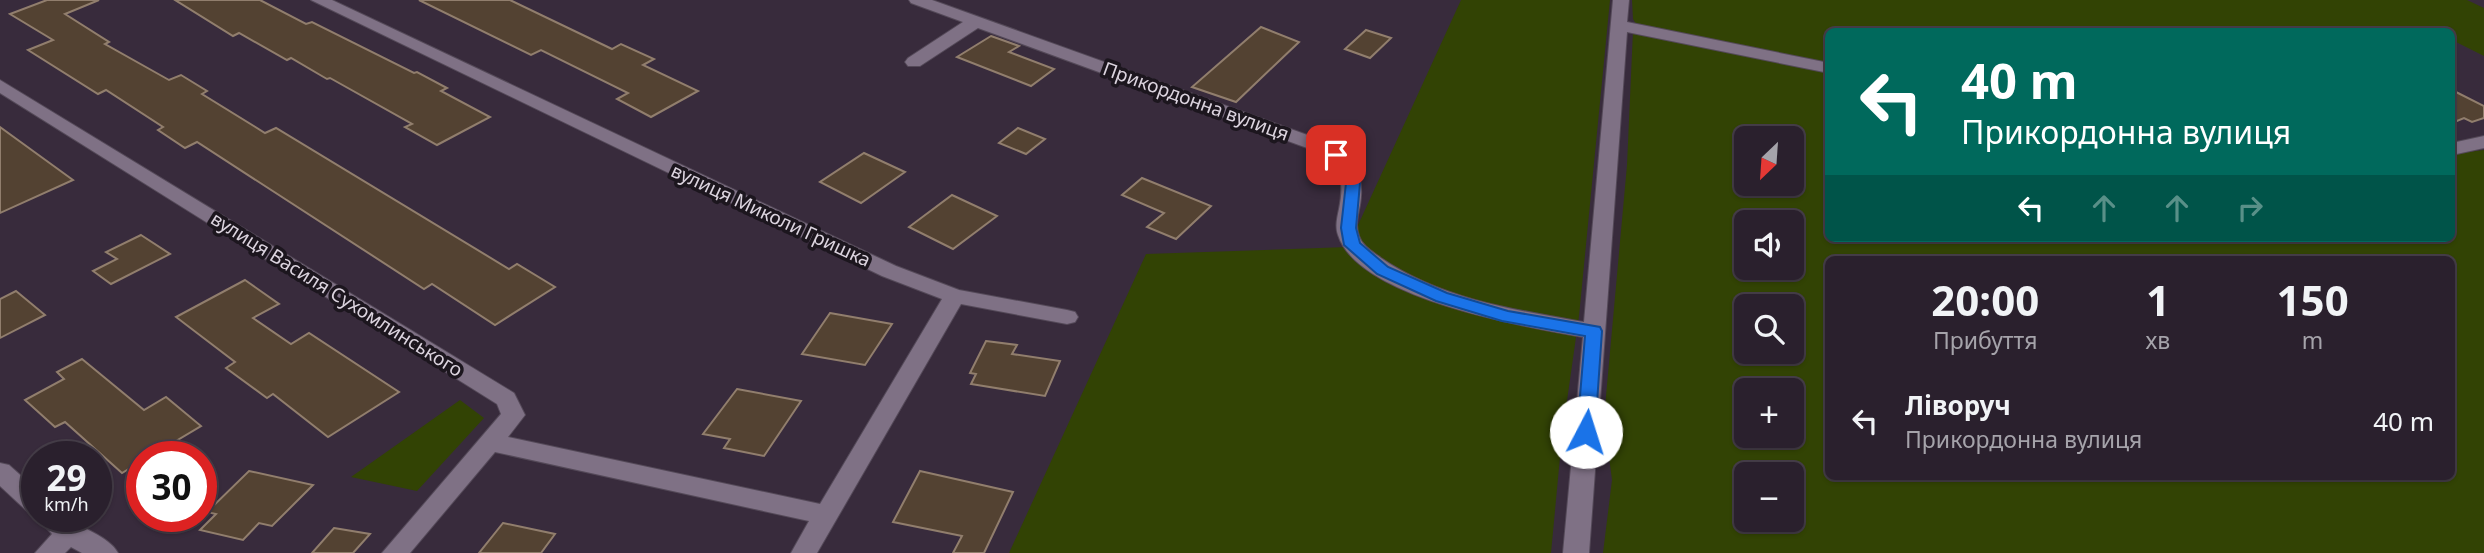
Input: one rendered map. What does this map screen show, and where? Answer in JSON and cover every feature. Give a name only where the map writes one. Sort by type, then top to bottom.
[{"type":"street","name":"вулиця Миколи Гришка","points":[[319,0],[889,271],[955,296],[1067,317]]},
{"type":"street","name":"Прикордонна вулиця","points":[[917,0],[1317,145],[1336,155],[1347,170],[1353,183],[1348,228],[1352,245],[1382,271],[1441,297],[1507,317],[1594,331]]},
{"type":"street","points":[[1576,553],[1621,0]]},
{"type":"street","points":[[914,62],[975,22]]},
{"type":"street","points":[[1619,25],[1825,67]]},
{"type":"street","name":"вулиця Василя Сухомлинського","points":[[0,85],[506,399],[513,415],[395,553]]},
{"type":"street","points":[[2455,148],[2484,142]]},
{"type":"street","points":[[804,553],[955,296]]},
{"type":"street","points":[[491,442],[826,514]]},
{"type":"street","points":[[0,472],[21,491]]},
{"type":"street","points":[[48,553],[69,534],[105,553]]},
{"type":"green space","points":[[1461,0],[1610,0],[1579,316],[1562,436],[1551,553],[1009,553],[1146,254],[1348,247]]},
{"type":"green space","points":[[1632,0],[2467,0],[2484,8],[2484,56],[2455,42],[2455,28],[1825,28],[1825,64],[1636,24],[1633,19]]},
{"type":"green space","points":[[1633,31],[1825,70],[1825,242],[2455,242],[2455,154],[2484,150],[2484,553],[1603,553],[1612,480],[1604,418],[1627,165]]},
{"type":"green space","points":[[460,400],[484,418],[417,491],[351,477]]},
{"type":"building","points":[[47,0],[99,0],[65,14],[109,42],[105,44],[169,80],[181,75],[207,91],[202,94],[265,133],[276,128],[509,269],[517,264],[555,287],[495,325],[432,284],[424,289],[197,142],[185,148],[158,130],[163,127],[106,90],[98,94],[28,50],[53,40],[10,14]]},
{"type":"building","points":[[175,0],[260,0],[306,24],[312,22],[414,73],[417,72],[447,88],[441,91],[490,117],[437,145],[405,127],[412,124],[330,78],[327,79],[291,58],[287,60],[239,33],[233,36]]},
{"type":"building","points":[[419,0],[510,0],[612,49],[621,44],[654,59],[643,65],[698,91],[651,117],[617,99],[628,93],[541,50],[531,55]]},
{"type":"building","points":[[1261,27],[1299,42],[1236,102],[1192,87]]},
{"type":"building","points":[[1366,30],[1391,38],[1370,58],[1345,49]]},
{"type":"building","points":[[991,36],[1019,46],[1009,52],[1054,69],[1031,86],[957,57]]},
{"type":"building","points":[[2455,92],[2484,106],[2484,118],[2472,122],[2464,118],[2455,122]]},
{"type":"building","points":[[0,127],[73,180],[0,213]]},
{"type":"building","points":[[1018,128],[1045,139],[1026,154],[999,143]]},
{"type":"building","points":[[864,153],[905,172],[861,203],[820,182]]},
{"type":"building","points":[[1142,178],[1211,206],[1176,239],[1147,227],[1164,213],[1122,195]]},
{"type":"building","points":[[952,195],[997,216],[953,249],[909,227]]},
{"type":"building","points":[[141,235],[170,254],[111,284],[93,271],[117,259],[106,252]]},
{"type":"building","points":[[245,280],[279,304],[253,318],[291,344],[309,333],[399,392],[328,437],[273,394],[267,398],[226,368],[235,362],[176,317]]},
{"type":"building","points":[[16,291],[45,315],[0,338],[0,299]]},
{"type":"building","points":[[830,313],[892,324],[865,365],[802,354]]},
{"type":"building","points":[[986,341],[1017,345],[1012,354],[1060,361],[1045,396],[971,384],[976,374],[970,373]]},
{"type":"building","points":[[82,359],[144,410],[166,397],[201,426],[176,441],[126,441],[126,471],[122,473],[112,464],[112,441],[86,441],[65,422],[55,427],[25,400],[64,379],[57,372]]},
{"type":"building","points":[[737,389],[801,401],[764,456],[724,448],[730,439],[703,434]]},
{"type":"building","points":[[249,471],[313,485],[272,526],[259,523],[243,540],[209,532],[217,532],[217,502]]},
{"type":"building","points":[[920,471],[1013,492],[984,553],[953,553],[962,536],[893,522]]},
{"type":"building","points":[[503,523],[555,534],[541,553],[479,553]]},
{"type":"building","points":[[334,528],[370,534],[353,553],[312,553]]},
{"type":"route","points":[[1336,155],[1353,183],[1348,228],[1352,245],[1382,271],[1441,297],[1507,317],[1594,331],[1586,432]]}]
